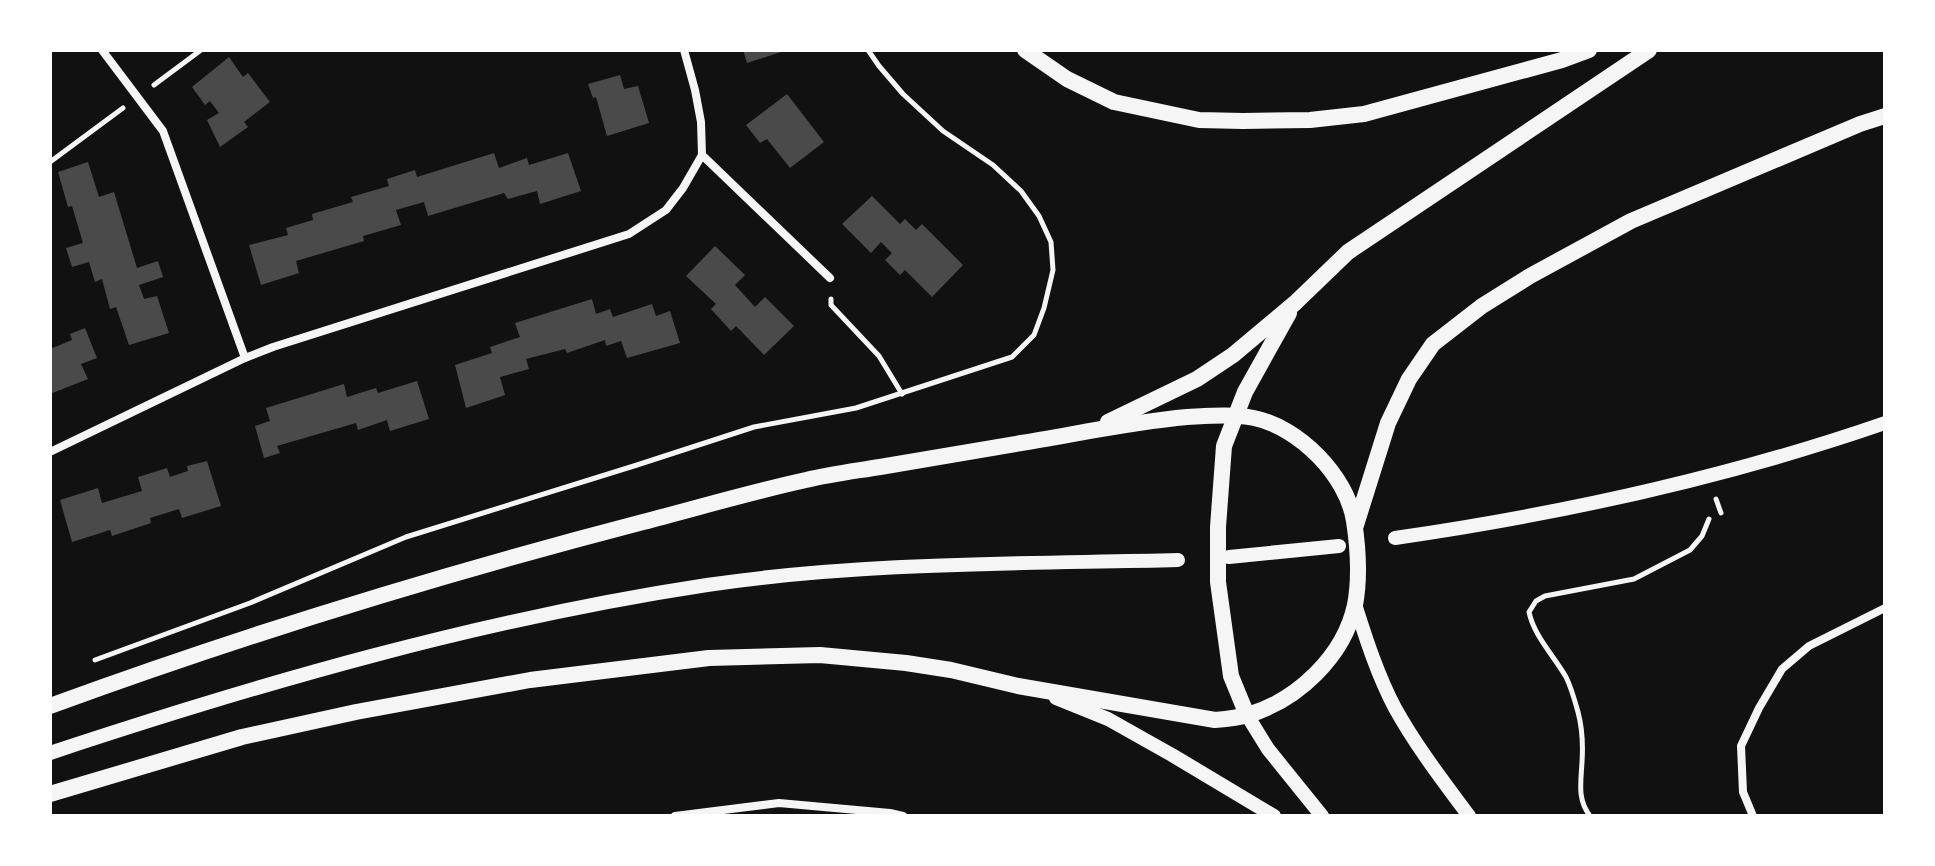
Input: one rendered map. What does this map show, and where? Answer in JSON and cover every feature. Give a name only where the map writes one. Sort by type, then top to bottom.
[{"type":"main road","points":[[1025,50],[1067,79],[1114,102],[1199,120],[1256,121],[1310,120],[1364,114],[1589,50]]},
{"type":"main road","points":[[1087,432],[1197,379],[1233,355],[1295,303],[1348,252],[1649,50]]},
{"type":"main road","points":[[50,794],[242,737],[342,715],[530,680],[669,662],[767,655],[835,656],[951,670],[1018,686],[1215,720],[1247,715],[1283,699],[1316,674],[1329,659],[1355,616],[1357,510],[1388,423],[1409,379],[1433,344],[1482,306],[1530,276],[1631,221],[1885,116]]},
{"type":"main road","points":[[1247,715],[1231,676],[1220,607],[1216,558],[1224,446],[1245,392],[1295,303]]},
{"type":"main road","points":[[50,706],[308,617],[562,543],[807,480],[1165,419],[1234,416],[1283,428],[1306,443],[1334,473],[1357,510]]},
{"type":"street","points":[[102,50],[163,131],[245,358]]},
{"type":"street","points":[[50,452],[245,358],[300,337],[629,234],[666,210],[702,155],[701,122],[684,50]]},
{"type":"street","points":[[702,155],[830,278]]},
{"type":"street","points":[[1395,538],[1479,526],[1623,498],[1774,458],[1885,423]]},
{"type":"street","points":[[1229,557],[1339,546]]},
{"type":"street","points":[[50,753],[298,675],[497,626],[666,592],[861,568],[1178,560]]},
{"type":"street","points":[[1753,816],[1743,792],[1741,746],[1782,669],[1809,646],[1885,608]]},
{"type":"street","points":[[1355,616],[1395,707],[1416,743],[1469,816]]},
{"type":"street","points":[[1018,686],[1108,719],[1274,816]]},
{"type":"street","points":[[1247,715],[1268,749],[1322,816]]},
{"type":"street","points":[[675,816],[779,803],[903,816]]},
{"type":"path","points":[[50,162],[201,50]]},
{"type":"path","points":[[89,662],[250,603],[406,537],[754,427],[856,408],[1012,357],[1034,335],[1053,270],[1051,242],[1039,216],[1021,191],[993,165],[943,131],[903,94],[868,50]]},
{"type":"path","points":[[830,278],[831,305],[879,356],[902,394]]},
{"type":"path","points":[[1590,816],[1579,786],[1582,760],[1579,716],[1567,680],[1531,621],[1529,612],[1536,601],[1545,596],[1634,579],[1690,550],[1702,536],[1709,519]]},
{"type":"building","points":[[743,50],[784,50],[784,51],[747,63]]},
{"type":"building","points":[[229,57],[243,77],[248,73],[270,102],[244,122],[248,127],[220,147],[207,120],[219,113],[210,101],[205,105],[192,87]]},
{"type":"building","points":[[620,75],[624,89],[638,86],[649,123],[607,136],[596,97],[593,98],[588,84]]},
{"type":"building","points":[[787,94],[824,142],[790,168],[767,139],[760,143],[746,125]]},
{"type":"building","points":[[494,153],[499,168],[527,158],[529,165],[568,153],[581,191],[540,204],[537,191],[508,199],[504,193],[428,216],[424,202],[396,210],[401,225],[363,236],[364,241],[296,261],[299,273],[261,285],[249,245],[288,235],[286,228],[313,220],[312,214],[353,202],[351,197],[389,186],[387,179],[415,170],[417,177]]},
{"type":"building","points":[[88,162],[99,197],[114,192],[137,268],[158,261],[163,277],[139,285],[144,299],[157,296],[169,333],[129,345],[116,307],[110,309],[102,279],[95,282],[89,262],[72,267],[66,248],[83,243],[58,172]]},
{"type":"building","points":[[872,196],[900,224],[905,219],[916,230],[922,224],[963,265],[932,297],[905,270],[900,275],[885,260],[892,253],[881,242],[871,253],[842,224]]},
{"type":"building","points":[[715,246],[745,275],[735,285],[755,307],[765,297],[794,326],[764,355],[736,326],[731,331],[711,309],[716,304],[686,276]]},
{"type":"building","points":[[592,299],[596,314],[610,309],[613,317],[652,304],[656,316],[670,311],[680,343],[627,358],[621,341],[606,346],[605,340],[567,353],[565,349],[526,359],[529,369],[500,377],[505,395],[466,408],[455,365],[492,353],[490,347],[520,337],[515,323]]},
{"type":"building","points":[[85,328],[97,358],[81,364],[88,379],[50,394],[50,349],[72,340],[70,334]]},
{"type":"building","points":[[417,381],[429,419],[390,431],[387,420],[358,430],[356,423],[277,446],[280,453],[264,458],[255,426],[270,421],[266,408],[344,384],[347,397],[376,388],[378,393]]},
{"type":"building","points":[[207,461],[221,506],[182,518],[179,509],[150,518],[151,523],[112,536],[110,530],[72,542],[60,500],[98,488],[102,503],[142,491],[138,477],[167,468],[170,477],[188,471],[187,466]]}]
